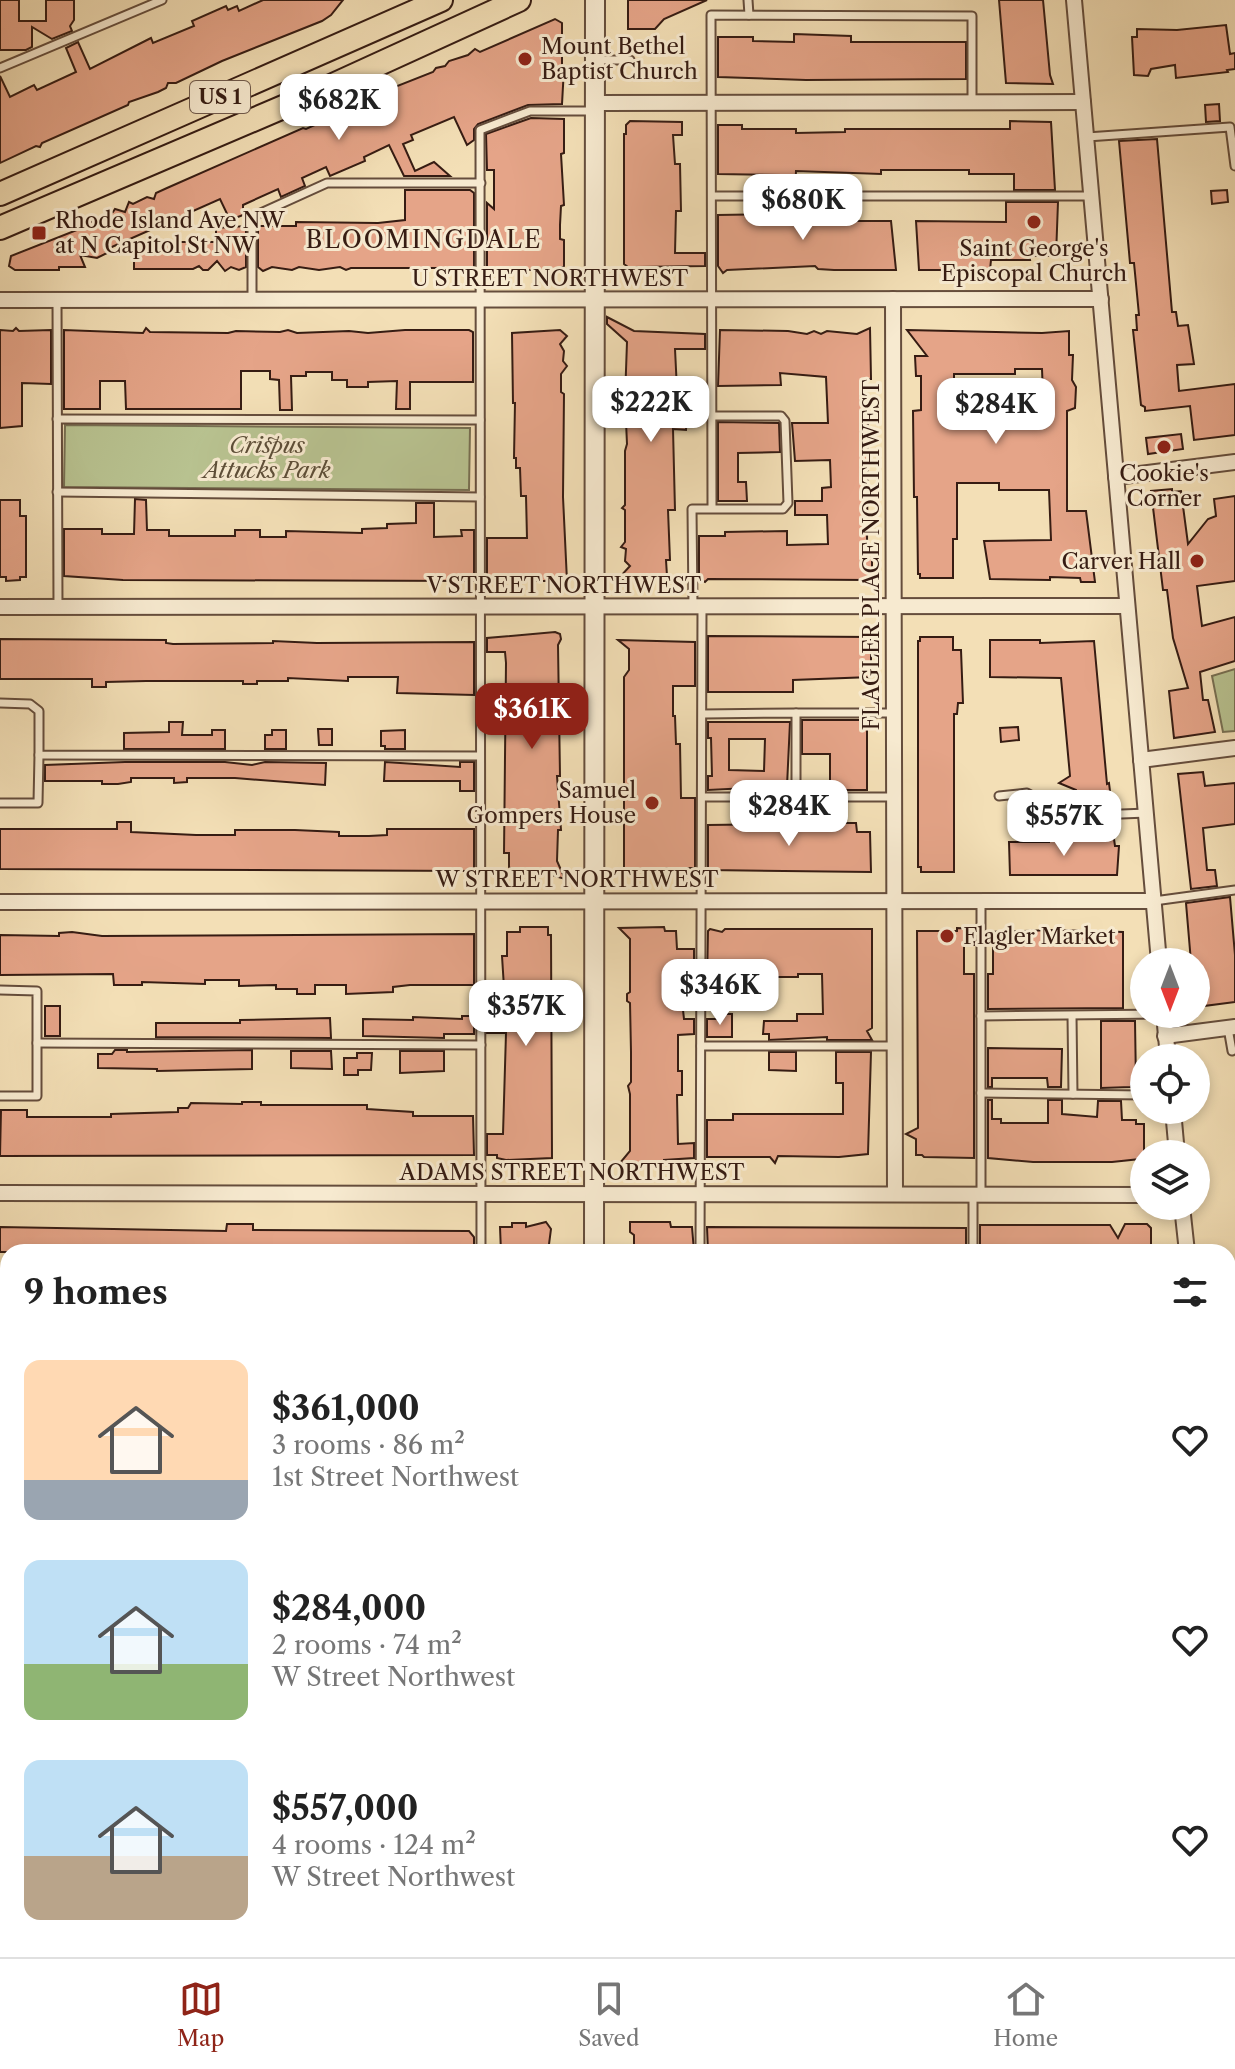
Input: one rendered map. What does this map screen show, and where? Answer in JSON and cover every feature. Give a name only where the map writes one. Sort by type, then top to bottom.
[{"type":"main road","name":"US 1","points":[[0,194],[441,0]]},
{"type":"main road","name":"US 1","points":[[0,228],[309,96],[519,0]]},
{"type":"street","points":[[594,1244],[595,0]]},
{"type":"street","points":[[1074,0],[1158,948]]},
{"type":"street","points":[[595,107],[713,102],[1083,102]]},
{"type":"street","name":"FLAGLER PLACE NORTHWEST","points":[[893,299],[895,1194]]},
{"type":"street","name":"U STREET NORTHWEST","points":[[0,300],[1101,299]]},
{"type":"street","points":[[1116,477],[1235,462]]},
{"type":"street","name":"V STREET NORTHWEST","points":[[0,607],[1127,606]]},
{"type":"street","points":[[1141,760],[1235,748]]},
{"type":"street","name":"W STREET NORTHWEST","points":[[0,902],[1154,901]]},
{"type":"street","points":[[1165,1036],[1232,1027]]},
{"type":"street","points":[[1165,1028],[1166,1044]]},
{"type":"street","name":"ADAMS STREET NORTHWEST","points":[[0,1193],[1130,1195]]},
{"type":"street","points":[[1184,1220],[1186,1244]]},
{"type":"lane","points":[[0,68],[162,0]]},
{"type":"lane","points":[[748,0],[749,15]]},
{"type":"lane","points":[[712,508],[711,15],[972,16],[972,102]]},
{"type":"lane","points":[[595,60],[630,60]]},
{"type":"lane","points":[[481,1244],[480,130],[530,111],[595,107]]},
{"type":"lane","points":[[1086,137],[1230,127],[1235,166]]},
{"type":"lane","points":[[252,300],[252,217],[327,183],[481,183]]},
{"type":"lane","points":[[713,196],[1091,196]]},
{"type":"lane","points":[[57,300],[58,607]]},
{"type":"lane","points":[[700,1244],[703,714],[692,509],[783,509],[788,503],[785,421],[781,416],[712,416]]},
{"type":"lane","points":[[57,419],[480,420]]},
{"type":"lane","points":[[57,492],[480,497]]},
{"type":"lane","points":[[0,703],[30,704],[39,711],[38,803],[0,803]]},
{"type":"lane","points":[[796,713],[796,797]]},
{"type":"lane","points":[[703,714],[893,713]]},
{"type":"lane","points":[[39,755],[479,756]]},
{"type":"lane","points":[[999,796],[1027,793],[1071,816],[1147,813]]},
{"type":"lane","points":[[702,797],[893,797]]},
{"type":"lane","points":[[1154,901],[1235,890]]},
{"type":"lane","points":[[974,1244],[981,1093],[981,901]]},
{"type":"lane","points":[[0,990],[37,991],[37,1096],[0,1096]]},
{"type":"lane","points":[[981,1016],[1130,1015]]},
{"type":"lane","points":[[1072,1016],[1073,1094]]},
{"type":"lane","points":[[1232,1027],[1232,1051]]},
{"type":"lane","points":[[37,1043],[481,1045]]},
{"type":"lane","points":[[701,1046],[894,1046]]},
{"type":"lane","points":[[981,1093],[1130,1095]]},
{"type":"green space","name":"Crispus Attucks Park","points":[[65,425],[470,428],[469,490],[64,487]]},
{"type":"green space","points":[[1235,669],[1235,731],[1223,732],[1212,676]]},
{"type":"building","points":[[0,0],[19,0],[19,21],[46,21],[46,0],[74,0],[72,31],[52,39],[32,27],[32,47],[26,50],[0,50]]},
{"type":"building","points":[[263,0],[343,0],[322,21],[176,83],[168,83],[158,92],[129,102],[42,143],[40,147],[36,146],[0,163],[0,76],[10,97],[34,85],[37,90],[76,72],[66,48],[78,42],[90,69],[151,38],[153,43],[194,26],[192,21],[226,6],[228,10],[237,6],[239,11]]},
{"type":"building","points":[[628,0],[707,0],[664,19],[655,29],[628,29]]},
{"type":"building","points":[[999,0],[1043,0],[1053,84],[1006,83]]},
{"type":"building","points":[[555,19],[562,23],[562,104],[528,105],[478,124],[474,129],[474,140],[467,145],[454,117],[411,135],[413,140],[403,144],[415,171],[434,162],[450,176],[404,176],[389,145],[364,157],[365,161],[330,176],[326,167],[302,178],[305,186],[281,197],[278,189],[243,205],[243,215],[230,220],[220,199],[105,250],[107,253],[97,258],[80,255],[85,267],[15,270],[9,266],[11,256],[82,228],[84,222],[89,223],[115,209],[125,212],[129,202],[133,204],[147,197],[154,199],[156,193],[360,105],[362,100],[367,102],[375,95],[382,95],[387,90],[433,72],[475,49],[480,52]]},
{"type":"building","points":[[1226,25],[1230,54],[1235,53],[1235,69],[1176,78],[1175,65],[1151,69],[1148,76],[1134,75],[1132,37],[1137,37],[1137,29],[1177,30]]},
{"type":"building","points":[[794,34],[851,36],[851,42],[966,42],[966,79],[718,77],[718,37],[794,42]]},
{"type":"building","points":[[1219,104],[1220,121],[1206,122],[1205,105]]},
{"type":"building","points":[[531,118],[564,119],[564,153],[561,154],[564,205],[561,206],[560,239],[564,240],[564,266],[557,270],[487,270],[487,203],[494,209],[494,170],[487,170],[486,134]]},
{"type":"building","points":[[630,121],[682,122],[682,135],[673,135],[675,164],[680,164],[681,211],[676,211],[675,253],[705,253],[705,266],[635,267],[632,270],[624,264],[624,134]]},
{"type":"building","points":[[1010,121],[1051,122],[1055,190],[1014,190],[1014,174],[969,174],[969,170],[881,170],[881,174],[796,171],[795,190],[782,190],[781,175],[718,174],[718,125],[742,125],[742,129],[796,129],[796,133],[845,132],[845,129],[1010,129]]},
{"type":"building","points":[[1157,139],[1172,312],[1176,312],[1178,326],[1188,325],[1194,364],[1177,365],[1179,391],[1235,384],[1235,435],[1194,440],[1190,406],[1145,411],[1141,405],[1133,330],[1137,330],[1136,315],[1139,315],[1134,263],[1130,263],[1119,141]]},
{"type":"building","points":[[405,190],[470,190],[474,193],[474,268],[346,270],[340,267],[319,270],[299,267],[292,270],[272,267],[263,271],[258,267],[258,226],[296,226],[296,222],[378,223],[405,220]]},
{"type":"building","points":[[1227,190],[1228,202],[1212,204],[1211,191]]},
{"type":"building","points":[[771,202],[795,202],[795,217],[841,215],[841,221],[891,221],[896,270],[834,270],[815,266],[727,270],[723,273],[718,266],[718,215],[771,214]]},
{"type":"building","points":[[1006,202],[1058,202],[1056,256],[991,260],[990,270],[919,270],[916,221],[1006,222]]},
{"type":"building","points":[[246,226],[246,267],[239,270],[231,267],[225,271],[217,261],[208,270],[199,266],[193,269],[134,269],[134,242],[216,242],[216,228]]},
{"type":"building","points":[[607,317],[634,331],[705,334],[705,349],[675,349],[677,390],[687,390],[687,414],[686,430],[673,429],[675,510],[668,510],[670,560],[666,560],[667,576],[618,579],[630,566],[625,561],[626,549],[621,547],[625,542],[625,510],[622,508],[625,505],[627,444],[627,342],[607,324]]},
{"type":"building","points":[[16,328],[19,331],[51,330],[51,384],[22,383],[22,426],[0,428],[0,330],[13,331]]},
{"type":"building","points":[[146,328],[150,332],[228,333],[469,330],[473,332],[473,382],[410,382],[410,409],[396,409],[397,381],[368,382],[368,387],[347,387],[347,380],[332,380],[332,372],[306,372],[306,376],[291,376],[292,410],[280,410],[279,380],[270,379],[270,371],[241,371],[241,409],[126,409],[125,381],[100,381],[100,409],[64,409],[64,330],[143,333]]},
{"type":"building","points":[[870,328],[871,379],[865,379],[865,401],[868,402],[867,544],[872,544],[872,575],[868,580],[708,579],[705,582],[699,578],[699,536],[725,536],[725,532],[787,531],[787,545],[828,544],[827,515],[795,515],[795,501],[822,501],[822,488],[831,487],[830,460],[795,461],[792,423],[828,423],[826,377],[780,373],[781,385],[718,386],[720,330],[857,334]]},
{"type":"building","points":[[560,330],[567,336],[560,344],[567,366],[561,374],[561,392],[564,394],[563,497],[567,581],[531,581],[527,575],[493,576],[493,581],[487,581],[487,538],[527,538],[526,496],[521,496],[520,468],[516,468],[514,458],[512,333]]},
{"type":"building","points":[[907,330],[1069,331],[1069,355],[1073,355],[1072,380],[1076,387],[1075,408],[1067,411],[1067,511],[1086,511],[1095,582],[1050,577],[1050,580],[990,579],[984,541],[1051,540],[1049,490],[999,490],[999,483],[957,483],[953,578],[920,578],[917,497],[914,497],[913,411],[921,410],[921,376],[916,376],[915,356],[927,356]],"holes":[[[1015,369],[1042,369],[1043,395],[1037,395],[1037,423],[1000,423],[1000,429],[964,429],[964,399],[954,398],[954,374],[1015,374]]]},
{"type":"building","points":[[718,422],[779,423],[780,452],[738,453],[738,482],[746,482],[747,501],[718,501]]},
{"type":"building","name":"Cookie's Corner","points":[[1181,434],[1183,449],[1148,454],[1146,438]]},
{"type":"building","points":[[1172,489],[1172,492],[1181,491],[1188,544],[1208,519],[1216,516],[1214,499],[1235,496],[1235,581],[1197,586],[1202,626],[1235,617],[1235,661],[1200,672],[1203,700],[1208,700],[1215,732],[1174,738],[1169,691],[1188,688],[1173,638],[1167,590],[1163,590],[1151,491]]},
{"type":"building","points":[[135,499],[146,500],[147,530],[169,530],[169,536],[235,536],[235,530],[260,530],[260,537],[286,537],[286,531],[362,533],[362,529],[387,528],[387,524],[416,523],[416,503],[434,503],[434,537],[462,536],[461,530],[474,530],[474,581],[123,580],[64,576],[64,529],[102,529],[102,534],[134,534]]},
{"type":"building","points":[[0,500],[20,500],[20,516],[26,516],[26,577],[20,577],[20,580],[6,581],[6,577],[0,577]]},
{"type":"building","points":[[560,634],[561,639],[558,645],[560,776],[557,776],[561,830],[558,830],[557,861],[565,879],[534,870],[513,871],[509,867],[509,853],[504,853],[506,663],[505,652],[487,652],[487,638]]},
{"type":"building","points":[[708,636],[871,637],[871,677],[793,680],[793,692],[708,692]]},
{"type":"building","points":[[920,637],[953,637],[953,650],[961,650],[963,703],[958,703],[957,714],[954,714],[954,872],[921,872],[921,867],[918,867]]},
{"type":"building","points":[[0,639],[166,640],[166,643],[173,644],[474,642],[474,695],[397,693],[398,677],[348,677],[348,681],[288,678],[288,681],[257,681],[257,684],[243,684],[243,681],[106,682],[106,687],[92,687],[92,679],[0,679]]},
{"type":"building","points":[[618,640],[695,642],[695,686],[673,686],[673,716],[676,744],[680,744],[681,798],[695,798],[695,868],[624,872],[624,677],[629,670],[629,649]]},
{"type":"building","points":[[990,640],[1040,640],[1040,643],[1094,641],[1112,808],[1078,809],[1076,790],[1059,783],[1070,776],[1061,678],[990,677]]},
{"type":"building","points":[[802,720],[867,720],[867,790],[830,790],[830,754],[802,754]]},
{"type":"building","points":[[169,722],[183,722],[182,735],[212,735],[212,730],[225,730],[225,749],[124,749],[124,733],[169,732]]},
{"type":"building","points":[[708,722],[790,722],[787,786],[708,790],[708,776],[712,776],[711,738],[708,738]],"holes":[[[729,739],[765,739],[764,771],[729,770]]]},
{"type":"building","points":[[1018,727],[1019,740],[1001,742],[1000,728]]},
{"type":"building","points":[[318,729],[332,729],[332,745],[319,745]]},
{"type":"building","points":[[272,730],[286,730],[286,749],[265,749],[265,735],[272,735]]},
{"type":"building","points":[[405,730],[405,749],[385,749],[381,746],[381,731]]},
{"type":"building","points":[[125,762],[326,763],[325,785],[235,778],[187,778],[187,782],[174,783],[174,778],[131,778],[131,782],[118,784],[45,781],[45,765]]},
{"type":"building","points":[[385,762],[460,767],[460,762],[474,762],[474,791],[460,791],[460,781],[384,781]]},
{"type":"building","points":[[1203,772],[1205,786],[1235,783],[1235,824],[1203,828],[1207,870],[1215,870],[1217,886],[1191,889],[1178,774]]},
{"type":"building","points":[[117,822],[131,822],[131,832],[196,835],[235,835],[235,830],[295,830],[339,832],[339,836],[369,836],[387,835],[387,829],[474,829],[474,871],[0,869],[0,829],[117,829]]},
{"type":"building","points":[[822,823],[856,823],[857,832],[870,832],[871,872],[708,870],[708,825],[778,824],[778,829],[805,829],[822,828]]},
{"type":"building","points":[[1049,839],[1114,839],[1115,846],[1119,846],[1117,875],[1010,875],[1009,842],[1049,842]]},
{"type":"building","points":[[1230,897],[1235,1002],[1210,1005],[1210,948],[1190,948],[1186,903]]},
{"type":"building","points":[[520,927],[548,927],[548,935],[551,935],[552,1158],[506,1160],[497,1158],[497,1155],[487,1155],[487,1134],[503,1134],[506,1033],[487,1033],[487,1019],[506,1019],[502,956],[507,956],[507,932],[520,932]]},
{"type":"building","points":[[664,927],[665,931],[676,931],[677,949],[694,949],[694,974],[677,975],[678,1010],[683,1010],[684,1019],[694,1019],[694,1034],[678,1035],[682,1095],[677,1095],[678,1144],[694,1143],[694,1158],[664,1160],[664,1163],[620,1163],[630,1151],[628,1086],[631,1082],[631,1052],[630,1003],[627,1001],[630,992],[630,939],[619,928]]},
{"type":"building","points":[[957,928],[974,929],[974,945],[964,945],[964,974],[974,974],[974,1158],[924,1157],[916,1155],[916,1139],[906,1134],[918,1128],[917,931],[957,931]]},
{"type":"building","points":[[710,929],[722,932],[725,929],[872,929],[872,1028],[867,1031],[872,1040],[827,1040],[827,1037],[769,1040],[769,1034],[763,1034],[764,1021],[797,1021],[797,1014],[823,1014],[822,974],[798,974],[798,977],[772,977],[746,982],[707,982]]},
{"type":"building","points":[[988,932],[1123,932],[1123,1008],[988,1009],[988,974],[993,974],[993,945],[988,945]]},
{"type":"building","points":[[59,933],[102,936],[474,934],[474,985],[410,985],[393,987],[393,992],[346,994],[346,985],[315,985],[315,994],[297,994],[297,989],[276,989],[276,985],[239,986],[239,980],[205,980],[205,984],[142,982],[142,985],[114,985],[113,974],[0,975],[0,935],[59,936]]},
{"type":"building","points":[[45,1006],[60,1006],[60,1036],[45,1036]]},
{"type":"building","points":[[719,1014],[732,1014],[732,1037],[707,1037],[707,1019],[719,1019]]},
{"type":"building","points":[[462,1016],[474,1016],[474,1034],[444,1034],[444,1038],[363,1036],[363,1019],[462,1019]]},
{"type":"building","points":[[330,1018],[331,1038],[156,1037],[156,1023],[240,1023],[240,1020]]},
{"type":"building","points":[[1101,1021],[1130,1021],[1130,1028],[1135,1028],[1135,1044],[1130,1044],[1130,1087],[1101,1088]]},
{"type":"building","points":[[988,1048],[1062,1049],[1061,1087],[1048,1087],[1047,1078],[992,1078],[992,1087],[988,1087]]},
{"type":"building","points":[[115,1050],[252,1050],[252,1069],[157,1071],[98,1068],[98,1054],[112,1054]]},
{"type":"building","points":[[291,1051],[331,1051],[332,1069],[291,1068]]},
{"type":"building","points":[[400,1051],[444,1051],[444,1071],[400,1073]]},
{"type":"building","points":[[769,1052],[796,1052],[796,1071],[769,1070]]},
{"type":"building","points":[[836,1052],[871,1052],[868,1154],[778,1156],[775,1163],[770,1157],[707,1157],[707,1120],[733,1120],[733,1114],[843,1114],[843,1083],[836,1083]]},
{"type":"building","points":[[357,1053],[372,1053],[371,1070],[358,1070],[358,1075],[344,1075],[344,1058],[357,1058]]},
{"type":"building","points":[[988,1100],[992,1100],[992,1119],[1001,1119],[1001,1123],[1048,1123],[1048,1100],[1062,1100],[1062,1114],[1097,1117],[1098,1101],[1121,1101],[1122,1120],[1130,1120],[1130,1124],[1144,1124],[1144,1140],[1130,1140],[1130,1160],[1033,1162],[988,1158]]},
{"type":"building","points":[[261,1102],[261,1105],[367,1105],[367,1109],[413,1112],[413,1116],[473,1116],[474,1155],[0,1156],[1,1110],[27,1110],[27,1117],[111,1117],[111,1114],[178,1112],[178,1108],[188,1108],[191,1103]]},
{"type":"building","points":[[546,1222],[551,1229],[549,1244],[501,1244],[500,1227],[526,1223],[526,1227]]},
{"type":"building","points":[[630,1222],[670,1222],[671,1227],[692,1227],[693,1244],[634,1244],[634,1235],[630,1232]]},
{"type":"building","points":[[227,1224],[253,1224],[253,1230],[469,1231],[474,1237],[474,1244],[0,1244],[0,1227],[226,1231]]},
{"type":"building","points":[[1125,1224],[1147,1224],[1151,1228],[1151,1244],[980,1244],[980,1225],[1110,1225],[1118,1238]]},
{"type":"building","points":[[707,1227],[966,1228],[966,1244],[708,1244]]},
{"type":"place","name":"Mount Bethel Baptist Church","points":[[525,59]]},
{"type":"place","name":"Saint George's Episcopal Church","points":[[1034,222]]},
{"type":"place","name":"Rhode Island Ave NW at N Capitol St NW","points":[[39,233]]},
{"type":"place","name":"Cookie's Corner","points":[[1164,447]]},
{"type":"place","name":"Carver Hall","points":[[1197,561]]},
{"type":"place","name":"Samuel Gompers House","points":[[652,803]]},
{"type":"place","name":"Flagler Market","points":[[947,936]]},
{"type":"district","name":"BLOOMINGDALE","points":[[424,239]]}]
